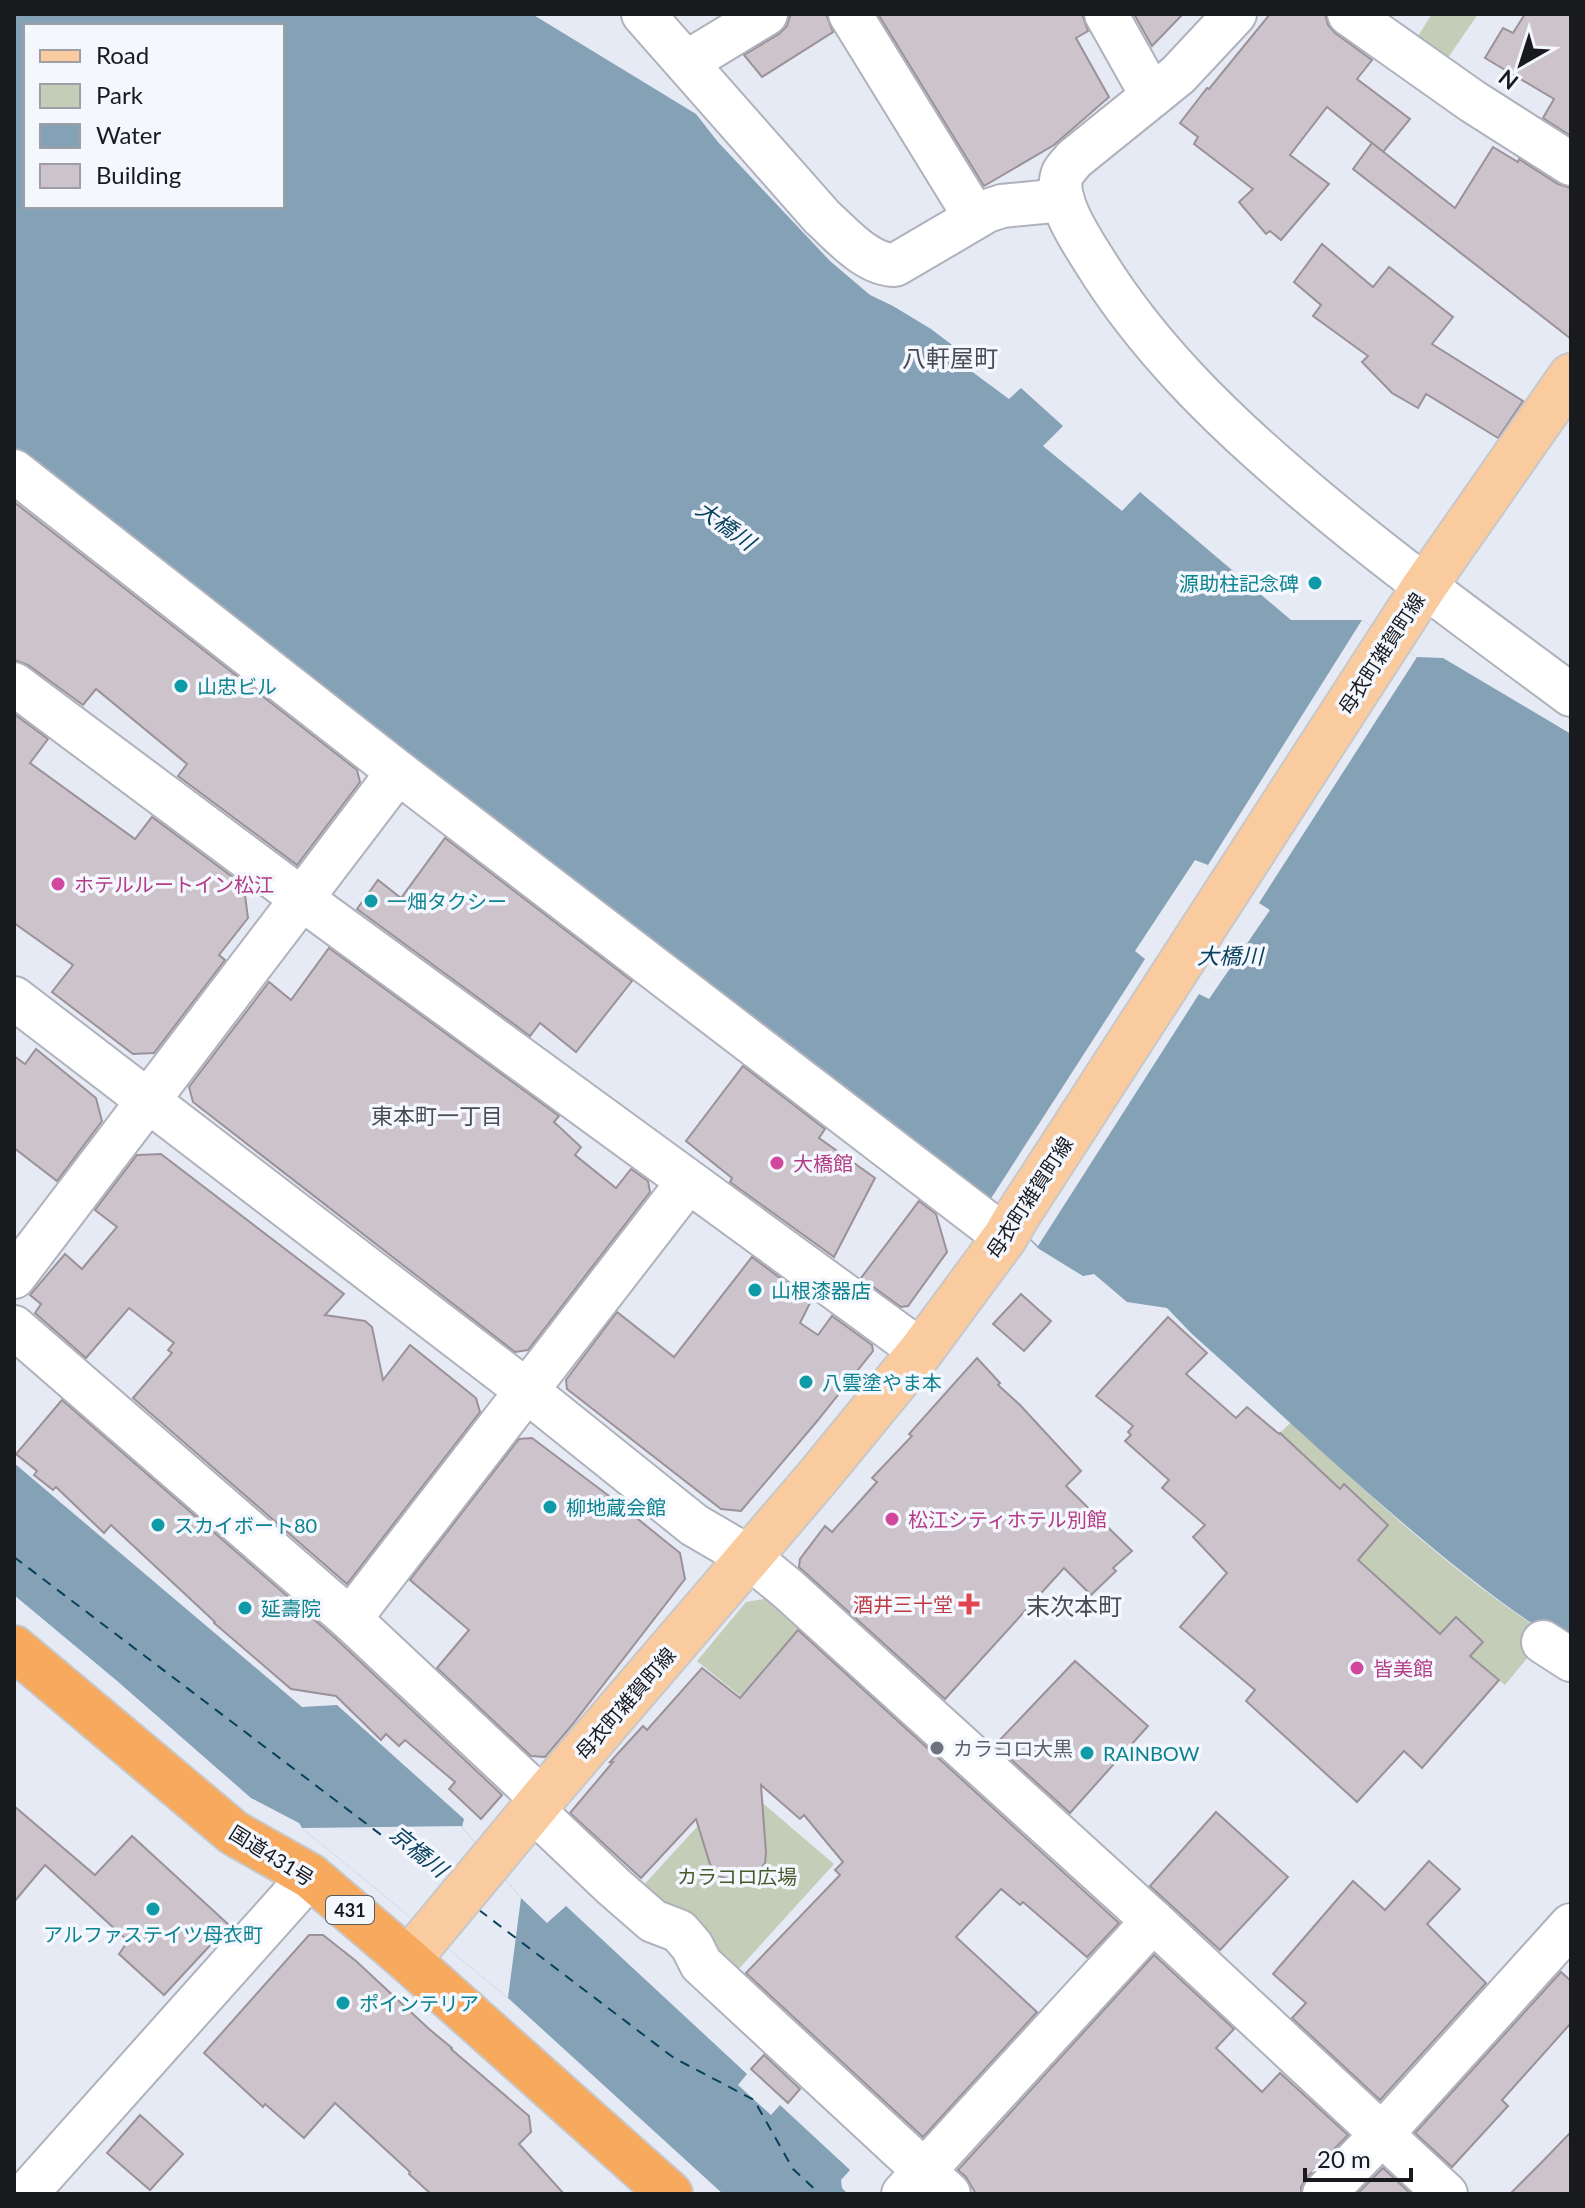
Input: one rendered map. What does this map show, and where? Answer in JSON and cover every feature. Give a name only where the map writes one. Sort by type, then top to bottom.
[{"type":"highway","name":"国道431号","points":[[14,1648],[234,1833],[310,1876],[418,1949],[670,2194]]},
{"type":"main road","name":"母衣町雑賀町線","points":[[418,1949],[921,1351],[1012,1225],[1424,587],[1571,376]]},
{"type":"street","points":[[643,14],[822,217],[855,245],[886,265],[895,265],[975,217],[1002,206],[1063,200]]},
{"type":"street","points":[[687,62],[766,14]]},
{"type":"street","points":[[850,14],[975,217]]},
{"type":"street","points":[[1106,14],[1152,96]]},
{"type":"street","points":[[1235,14],[1178,75],[1074,159],[1062,175],[1063,200],[1081,239],[1131,314],[1178,371],[1246,439],[1424,587],[1571,695]]},
{"type":"street","points":[[1349,14],[1472,101],[1571,164]]},
{"type":"street","points":[[14,471],[398,772],[1012,1225]]},
{"type":"street","points":[[14,684],[302,899],[921,1351]]},
{"type":"street","points":[[14,1277],[398,772]]},
{"type":"street","points":[[14,998],[527,1391],[694,1525],[749,1557],[788,1589],[1153,1921],[1446,2194]]},
{"type":"street","points":[[350,1619],[688,1182]]},
{"type":"street","points":[[14,1327],[350,1619],[538,1804],[614,1887],[653,1921],[679,1931],[692,1946],[701,1964],[925,2187],[1153,1921]]},
{"type":"street","points":[[26,2194],[310,1876]]},
{"type":"street","points":[[1324,2194],[1571,1925]]},
{"type":"green space","points":[[1432,14],[1478,14],[1443,65],[1411,47]]},
{"type":"green space","points":[[1291,1422],[1446,1561],[1547,1634],[1505,1685],[1470,1656],[1483,1642],[1456,1617],[1440,1634],[1381,1610],[1322,1511],[1312,1463],[1280,1433]]},
{"type":"green space","points":[[775,1597],[804,1622],[740,1696],[697,1661],[746,1602]]},
{"type":"green space","name":"カラコロ広場","points":[[738,1782],[834,1864],[736,1972],[641,1888]]},
{"type":"water","name":"大橋川","points":[[14,14],[532,14],[696,114],[718,142],[830,261],[870,295],[931,329],[972,360],[967,368],[1009,399],[1021,388],[1063,426],[1043,446],[1122,511],[1140,492],[1291,620],[1362,620],[1417,657],[1443,658],[1571,734],[1571,1648],[1498,1599],[1428,1544],[1309,1440],[1167,1308],[1127,1302],[1094,1274],[1083,1276],[1039,1249],[990,1200],[855,1104],[14,447]]},
{"type":"water","name":"京橋川","points":[[14,1463],[302,1707],[337,1705],[464,1819],[462,1827],[521,1898],[547,1923],[566,1906],[747,2074],[738,2085],[771,2115],[780,2105],[850,2170],[841,2180],[842,2188],[848,2194],[723,2194],[508,1998],[299,1823],[251,1798],[14,1595]]},
{"type":"pier","points":[[1362,620],[1417,657],[1259,903],[1270,910],[1209,999],[1199,994],[1038,1246],[990,1200],[1145,959],[1135,951],[1195,860],[1208,865]]},
{"type":"pier","points":[[461,1826],[521,1898],[508,1998],[302,1828]]},
{"type":"building","points":[[792,14],[826,14],[833,32],[762,77],[744,55],[779,34]]},
{"type":"building","points":[[878,14],[1082,14],[1088,31],[1076,38],[1109,97],[1054,145],[984,186]]},
{"type":"building","points":[[1134,14],[1183,14],[1152,46]]},
{"type":"building","points":[[1270,14],[1325,14],[1328,25],[1335,33],[1372,60],[1357,79],[1410,119],[1383,152],[1327,107],[1290,155],[1329,184],[1281,240],[1270,231],[1266,234],[1239,202],[1253,189],[1194,144],[1198,137],[1180,123]]},
{"type":"building","points":[[1525,14],[1571,14],[1571,136],[1543,118],[1554,99],[1485,58],[1503,28],[1513,33]]},
{"type":"building","points":[[1372,143],[1455,208],[1493,147],[1518,162],[1519,159],[1558,184],[1571,188],[1571,339],[1353,169]]},
{"type":"building","points":[[1322,244],[1373,287],[1389,267],[1453,317],[1432,344],[1523,401],[1498,438],[1426,394],[1418,408],[1392,393],[1362,362],[1368,356],[1313,316],[1321,305],[1294,282]]},
{"type":"building","points":[[14,502],[357,770],[360,782],[297,865],[178,776],[187,764],[96,689],[83,705],[28,665],[14,660]]},
{"type":"building","points":[[14,714],[48,739],[30,763],[135,839],[152,817],[250,890],[245,895],[248,918],[219,955],[225,960],[154,1053],[133,1054],[52,992],[73,965],[14,923]]},
{"type":"building","points":[[445,838],[632,981],[576,1052],[540,1023],[530,1036],[357,909],[378,880],[401,898]]},
{"type":"building","points":[[329,948],[559,1116],[554,1122],[581,1147],[575,1155],[616,1188],[631,1169],[648,1181],[650,1192],[528,1350],[515,1352],[193,1102],[189,1087],[269,982],[291,1000]]},
{"type":"building","points":[[36,1049],[96,1098],[102,1121],[57,1181],[14,1148],[14,1056],[25,1064]]},
{"type":"building","name":"大橋館","points":[[743,1066],[825,1129],[819,1138],[875,1178],[834,1257],[730,1182],[732,1178],[686,1141]]},
{"type":"building","points":[[161,1154],[344,1294],[325,1315],[365,1321],[372,1327],[383,1380],[410,1345],[476,1398],[480,1412],[347,1584],[133,1398],[172,1353],[168,1350],[174,1343],[129,1308],[86,1358],[35,1313],[41,1304],[30,1295],[65,1254],[82,1269],[117,1227],[95,1210],[137,1155]]},
{"type":"building","points":[[919,1201],[936,1214],[947,1252],[908,1306],[901,1307],[861,1278]]},
{"type":"building","points":[[752,1257],[811,1301],[800,1323],[818,1335],[832,1316],[872,1345],[873,1351],[741,1511],[721,1509],[567,1389],[566,1380],[617,1312],[674,1357]]},
{"type":"building","points":[[1021,1294],[1051,1321],[1024,1351],[993,1324]]},
{"type":"building","name":"皆美館","points":[[1168,1317],[1207,1353],[1186,1374],[1236,1418],[1247,1407],[1340,1489],[1344,1484],[1388,1525],[1358,1560],[1440,1634],[1456,1617],[1483,1642],[1470,1656],[1499,1680],[1422,1768],[1404,1751],[1357,1802],[1246,1701],[1255,1690],[1180,1627],[1227,1573],[1193,1537],[1205,1525],[1162,1488],[1169,1480],[1125,1441],[1131,1435],[1128,1432],[1133,1426],[1096,1396]]},
{"type":"building","points":[[977,1358],[1000,1383],[998,1385],[1081,1471],[1066,1486],[1132,1551],[1091,1595],[1064,1568],[945,1699],[799,1567],[800,1559],[825,1526],[832,1532],[877,1482],[872,1478],[912,1436],[909,1434]]},
{"type":"building","points":[[62,1400],[334,1637],[502,1795],[481,1819],[449,1789],[455,1782],[405,1740],[399,1746],[386,1734],[381,1740],[336,1696],[291,1689],[214,1623],[111,1525],[104,1533],[56,1487],[53,1490],[34,1475],[37,1471],[16,1454]]},
{"type":"building","points":[[532,1438],[680,1553],[685,1579],[545,1757],[531,1756],[437,1668],[469,1630],[410,1580],[519,1439]]},
{"type":"building","points":[[798,1630],[1119,1923],[1087,1957],[1023,1902],[1020,1905],[1001,1889],[956,1937],[1037,2012],[923,2137],[746,1973],[840,1875],[835,1870],[843,1862],[804,1815],[800,1819],[761,1785],[765,1863],[753,1878],[734,1882],[719,1876],[710,1864],[696,1819],[641,1878],[570,1813],[613,1762],[610,1762],[643,1726],[647,1730],[702,1668],[740,1698]]},
{"type":"building","points":[[1075,1661],[1148,1726],[1070,1813],[995,1745]]},
{"type":"building","name":"アルファステイツ母衣町","points":[[14,1806],[95,1875],[132,1836],[229,1925],[164,1995],[119,1954],[128,1941],[45,1865],[14,1902]]},
{"type":"building","points":[[1216,1812],[1288,1877],[1220,1950],[1150,1886]]},
{"type":"building","points":[[1429,1861],[1460,1889],[1427,1924],[1486,1983],[1380,2100],[1292,2018],[1306,2003],[1273,1974],[1353,1881],[1385,1910]]},
{"type":"building","points":[[309,1935],[323,1935],[356,1961],[529,2116],[531,2132],[519,2144],[564,2194],[431,2194],[335,2103],[304,2138],[265,2104],[263,2107],[204,2053]]},
{"type":"building","points":[[1154,1955],[1234,2029],[1216,2048],[1262,2092],[1280,2073],[1348,2135],[1307,2177],[1301,2194],[976,2194],[958,2170]]},
{"type":"building","points":[[1561,1972],[1571,1981],[1571,2023],[1502,2100],[1508,2106],[1452,2167],[1415,2133]]},
{"type":"building","points":[[764,2055],[800,2089],[788,2103],[751,2069]]},
{"type":"building","points":[[140,2115],[183,2154],[150,2190],[107,2153]]},
{"type":"building","points":[[1571,2132],[1571,2194],[1510,2194],[1541,2163]]},
{"type":"building","points":[[1383,2168],[1411,2194],[1357,2194]]},
{"type":"ferry route","points":[[14,1557],[446,1884]]},
{"type":"ferry route","points":[[479,1910],[674,2058],[754,2100],[793,2169],[820,2194]]},
{"type":"place","name":"源助柱記念碑","points":[[1315,583]]},
{"type":"place","name":"山忠ビル","points":[[181,686]]},
{"type":"place","name":"ホテルルートイン松江","points":[[58,884]]},
{"type":"place","name":"一畑タクシー","points":[[371,901]]},
{"type":"place","name":"大橋館","points":[[777,1163]]},
{"type":"place","name":"山根漆器店","points":[[755,1290]]},
{"type":"place","name":"八雲塗やま本","points":[[806,1382]]},
{"type":"place","name":"柳地蔵会館","points":[[550,1507]]},
{"type":"place","name":"松江シティホテル別館","points":[[892,1519]]},
{"type":"place","name":"スカイボート80","points":[[158,1525]]},
{"type":"place","name":"酒井三十堂","points":[[969,1604]]},
{"type":"place","name":"延壽院","points":[[245,1608]]},
{"type":"place","name":"皆美館","points":[[1357,1668]]},
{"type":"place","name":"カラコロ大黒","points":[[937,1748]]},
{"type":"place","name":"RAINBOW","points":[[1087,1753]]},
{"type":"place","name":"アルファステイツ母衣町","points":[[153,1909]]},
{"type":"place","name":"ポインテリア","points":[[343,2003]]},
{"type":"district","name":"八軒屋町","points":[[950,357]]},
{"type":"district","name":"東本町一丁目","points":[[437,1115]]},
{"type":"district","name":"末次本町","points":[[1074,1605]]}]
